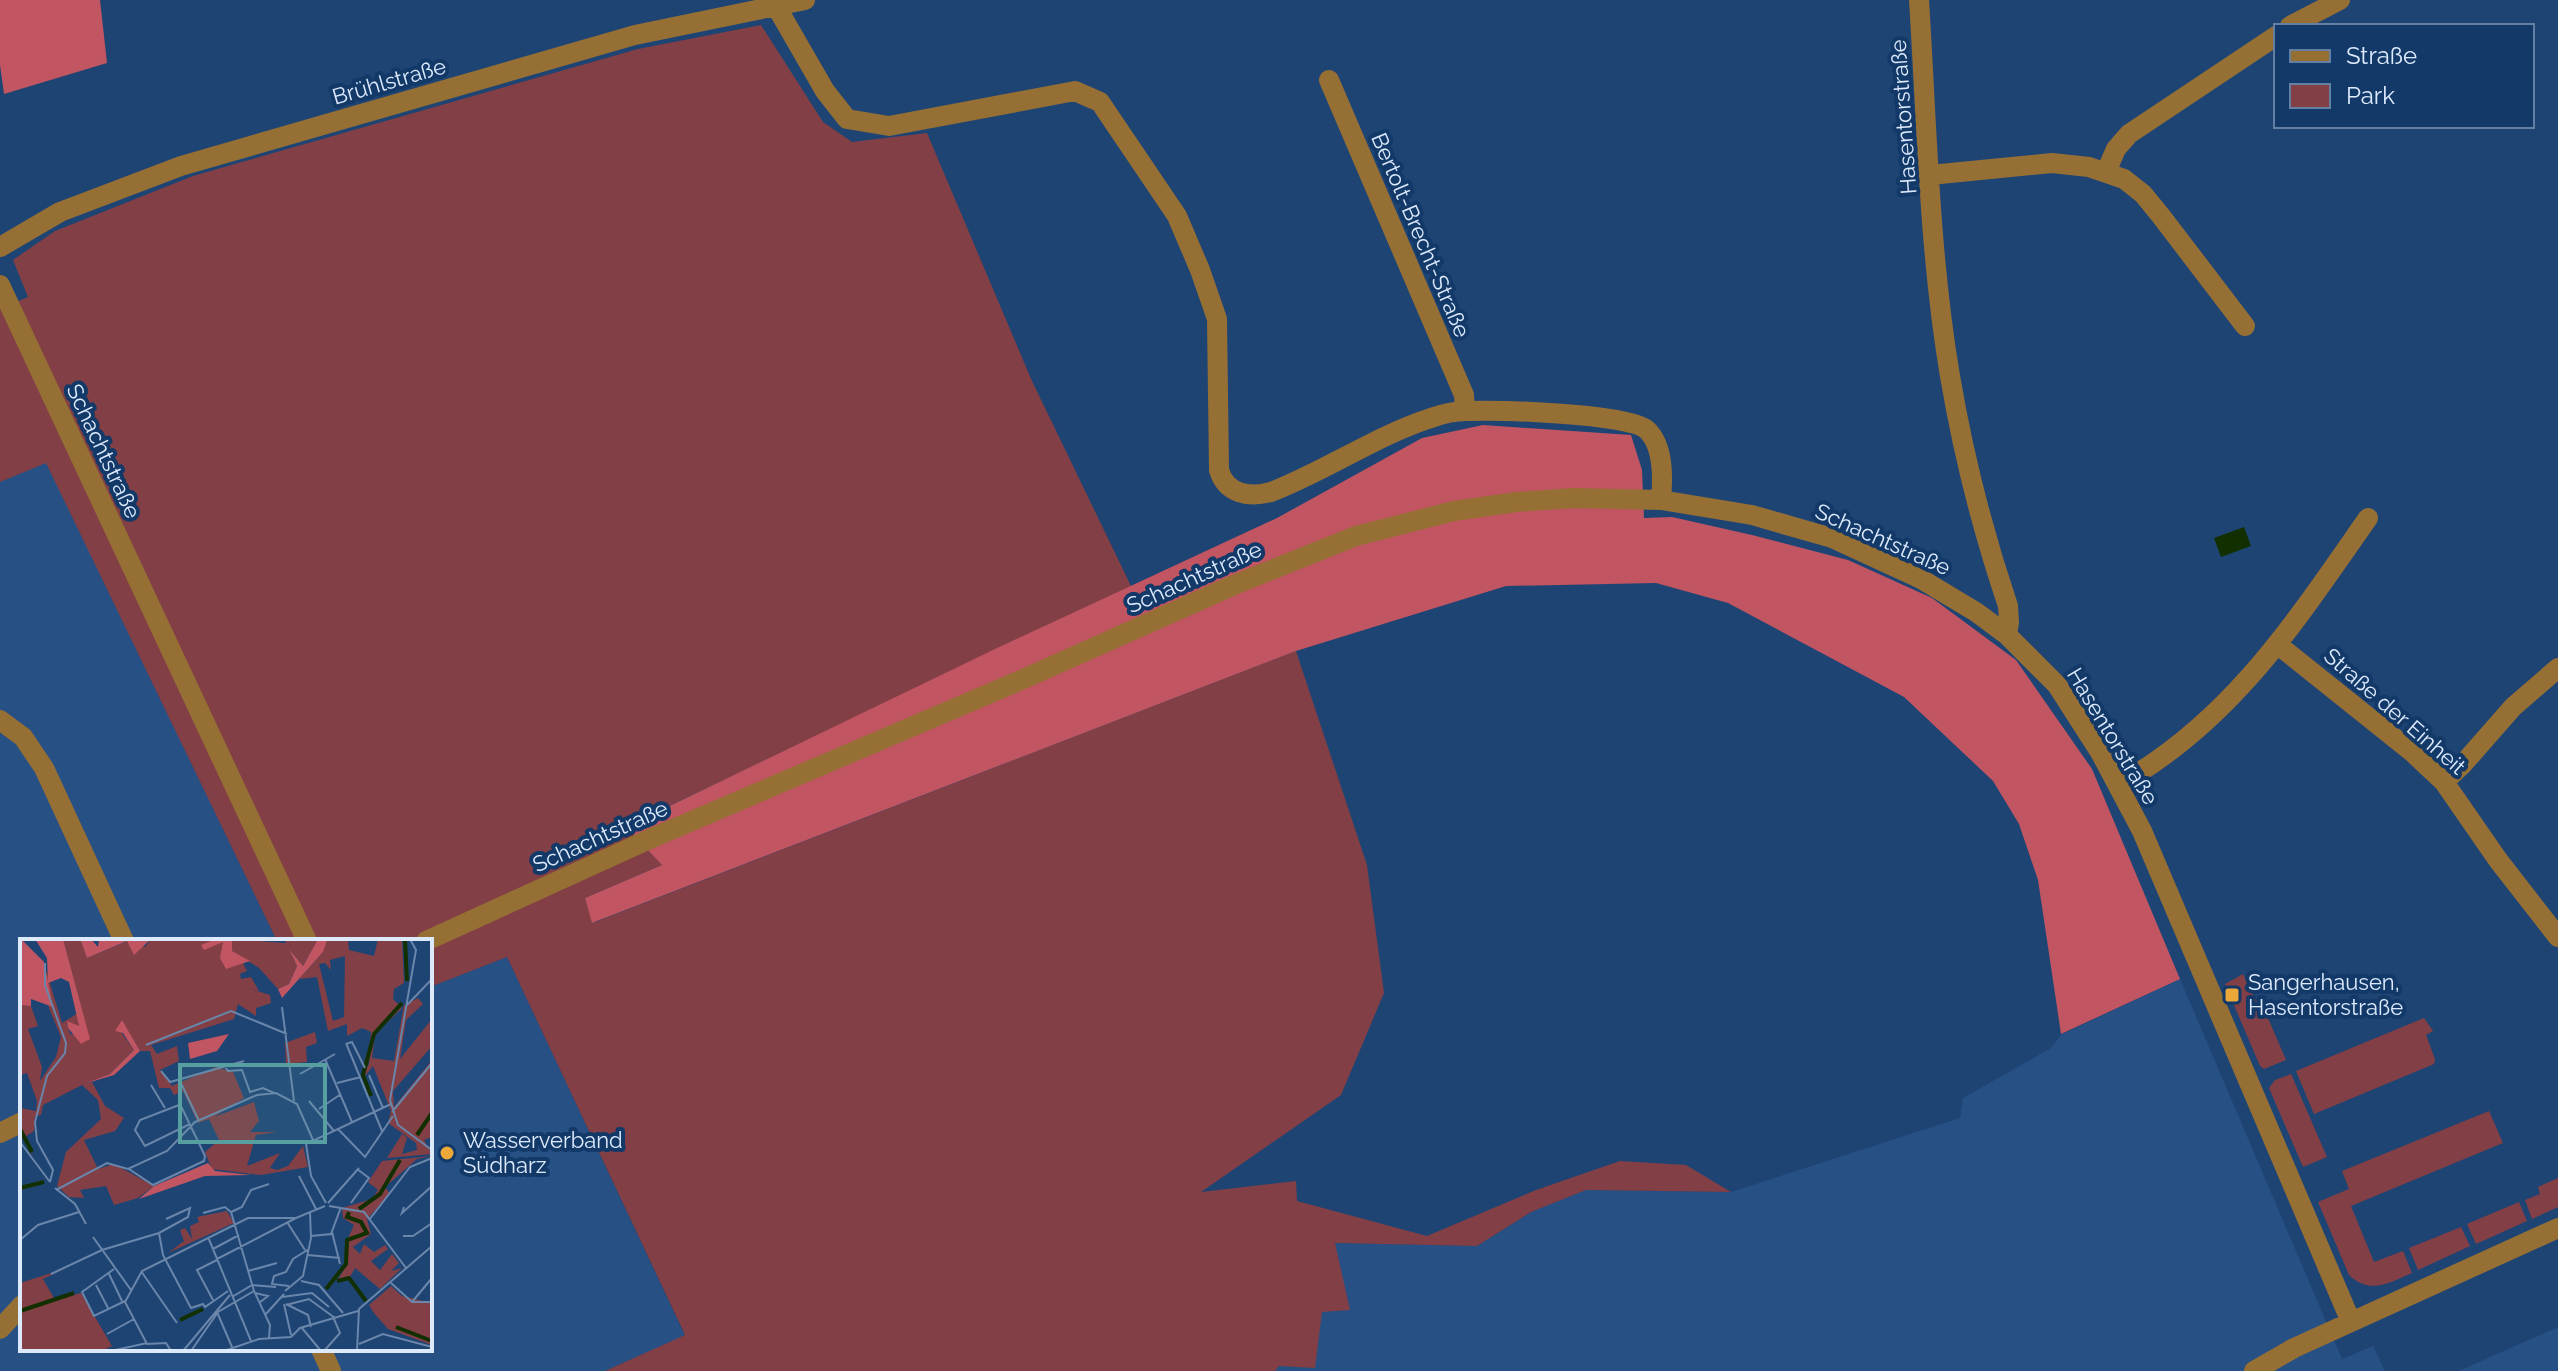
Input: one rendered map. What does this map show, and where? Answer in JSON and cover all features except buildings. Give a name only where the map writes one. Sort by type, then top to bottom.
[{"type":"street","name":"Brühlstraße","points":[[0,247],[60,212],[181,166],[635,35],[805,0]]},
{"type":"street","name":"Hasentorstraße","points":[[1919,0],[1930,175],[1950,375],[1973,484],[2008,606],[2007,635],[2057,685],[2118,785],[2142,831],[2351,1322]]},
{"type":"street","points":[[2294,24],[2340,0]]},
{"type":"street","points":[[776,6],[825,91],[847,119],[889,126],[1075,91],[1100,102],[1177,216],[1217,319],[1219,470],[1233,490],[1252,496],[1271,492],[1405,427],[1439,415],[1465,411],[1585,416],[1643,426],[1657,446],[1661,463],[1661,500]]},
{"type":"street","points":[[2106,172],[2116,149],[2129,134],[2274,37]]},
{"type":"street","name":"Bertolt-Brecht-Straße","points":[[1329,80],[1464,395],[1465,411]]},
{"type":"street","points":[[1930,175],[2052,163],[2106,172],[2131,183],[2143,194],[2245,326]]},
{"type":"street","name":"Schachtstraße","points":[[0,285],[306,939]]},
{"type":"street","name":"Schachtstraße","points":[[430,939],[666,832],[1234,585],[1356,536],[1454,511],[1516,502],[1603,497],[1661,500],[1752,515],[1832,538],[1921,579],[2007,635]]},
{"type":"street","points":[[2118,785],[2163,758],[2247,682],[2368,518]]},
{"type":"street","name":"Straße der Einheit","points":[[2277,644],[2319,675],[2444,782],[2498,860],[2558,937]]},
{"type":"street","points":[[2444,782],[2513,707],[2558,668]]},
{"type":"street","points":[[0,720],[23,737],[44,768],[123,939]]},
{"type":"street","points":[[0,1133],[20,1123]]},
{"type":"street","points":[[2254,1371],[2294,1348],[2558,1228]]},
{"type":"street","points":[[0,1329],[20,1307]]},
{"type":"street","points":[[322,1351],[331,1371]]},
{"type":"shaded area","points":[[0,0],[100,0],[107,63],[4,94],[0,65]]},
{"type":"shaded area","points":[[1483,425],[1631,435],[1642,470],[1644,518],[1672,517],[1848,560],[1932,598],[2016,660],[2092,769],[2180,979],[2061,1034],[2038,880],[2019,824],[1993,781],[1904,697],[1728,603],[1656,583],[1506,586],[1296,651],[592,923],[585,898],[662,865],[626,827],[995,649],[1277,518],[1422,438]]},
{"type":"shaded area","points":[[46,462],[276,939],[20,939],[20,1351],[432,1351],[432,986],[507,957],[685,1336],[605,1371],[0,1371],[0,482]]},
{"type":"shaded area","points":[[2244,527],[2251,546],[2221,557],[2214,538]]},
{"type":"shaded area","points":[[2180,979],[2342,1359],[2373,1346],[2385,1371],[1275,1371],[1322,1311],[1335,1243],[1477,1246],[1531,1212],[1586,1190],[1731,1192],[1960,1118],[1963,1098],[2051,1048],[2061,1035]]},
{"type":"shaded area","points":[[2558,1327],[2558,1371],[2459,1371]]},
{"type":"green space","points":[[761,25],[823,122],[852,142],[927,133],[1032,381],[1131,586],[627,826],[662,865],[585,898],[593,923],[1296,651],[1367,865],[1384,993],[1341,1095],[1201,1192],[1296,1181],[1297,1201],[1427,1236],[1536,1190],[1620,1161],[1686,1165],[1731,1192],[1586,1190],[1531,1212],[1477,1246],[1335,1243],[1350,1310],[1322,1312],[1315,1368],[1279,1366],[1275,1371],[605,1371],[685,1335],[507,957],[432,986],[432,939],[276,939],[46,463],[0,482],[0,309],[28,297],[13,260],[55,231],[193,176],[638,49]]},
{"type":"green space","points":[[2243,974],[2257,1002],[2262,1004],[2286,1060],[2264,1069],[2225,984]]},
{"type":"green space","points":[[2424,1018],[2433,1031],[2426,1035],[2434,1064],[2314,1114],[2296,1071]]},
{"type":"green space","points":[[2291,1074],[2327,1157],[2303,1167],[2269,1088],[2275,1080]]},
{"type":"green space","points":[[2489,1111],[2503,1143],[2351,1206],[2374,1262],[2403,1251],[2412,1273],[2372,1286],[2364,1285],[2349,1275],[2318,1202],[2349,1189],[2342,1171]]},
{"type":"green space","points":[[2558,1178],[2558,1207],[2532,1219],[2525,1200],[2540,1194],[2538,1187]]},
{"type":"green space","points":[[2519,1202],[2527,1221],[2476,1244],[2467,1224]]},
{"type":"green space","points":[[2461,1227],[2470,1246],[2418,1270],[2409,1248]]},
{"type":"place","name":"Sangerhausen, Hasentorstraße","points":[[2232,995]]},
{"type":"place","name":"Wasserverband Südharz","points":[[447,1153]]}]
